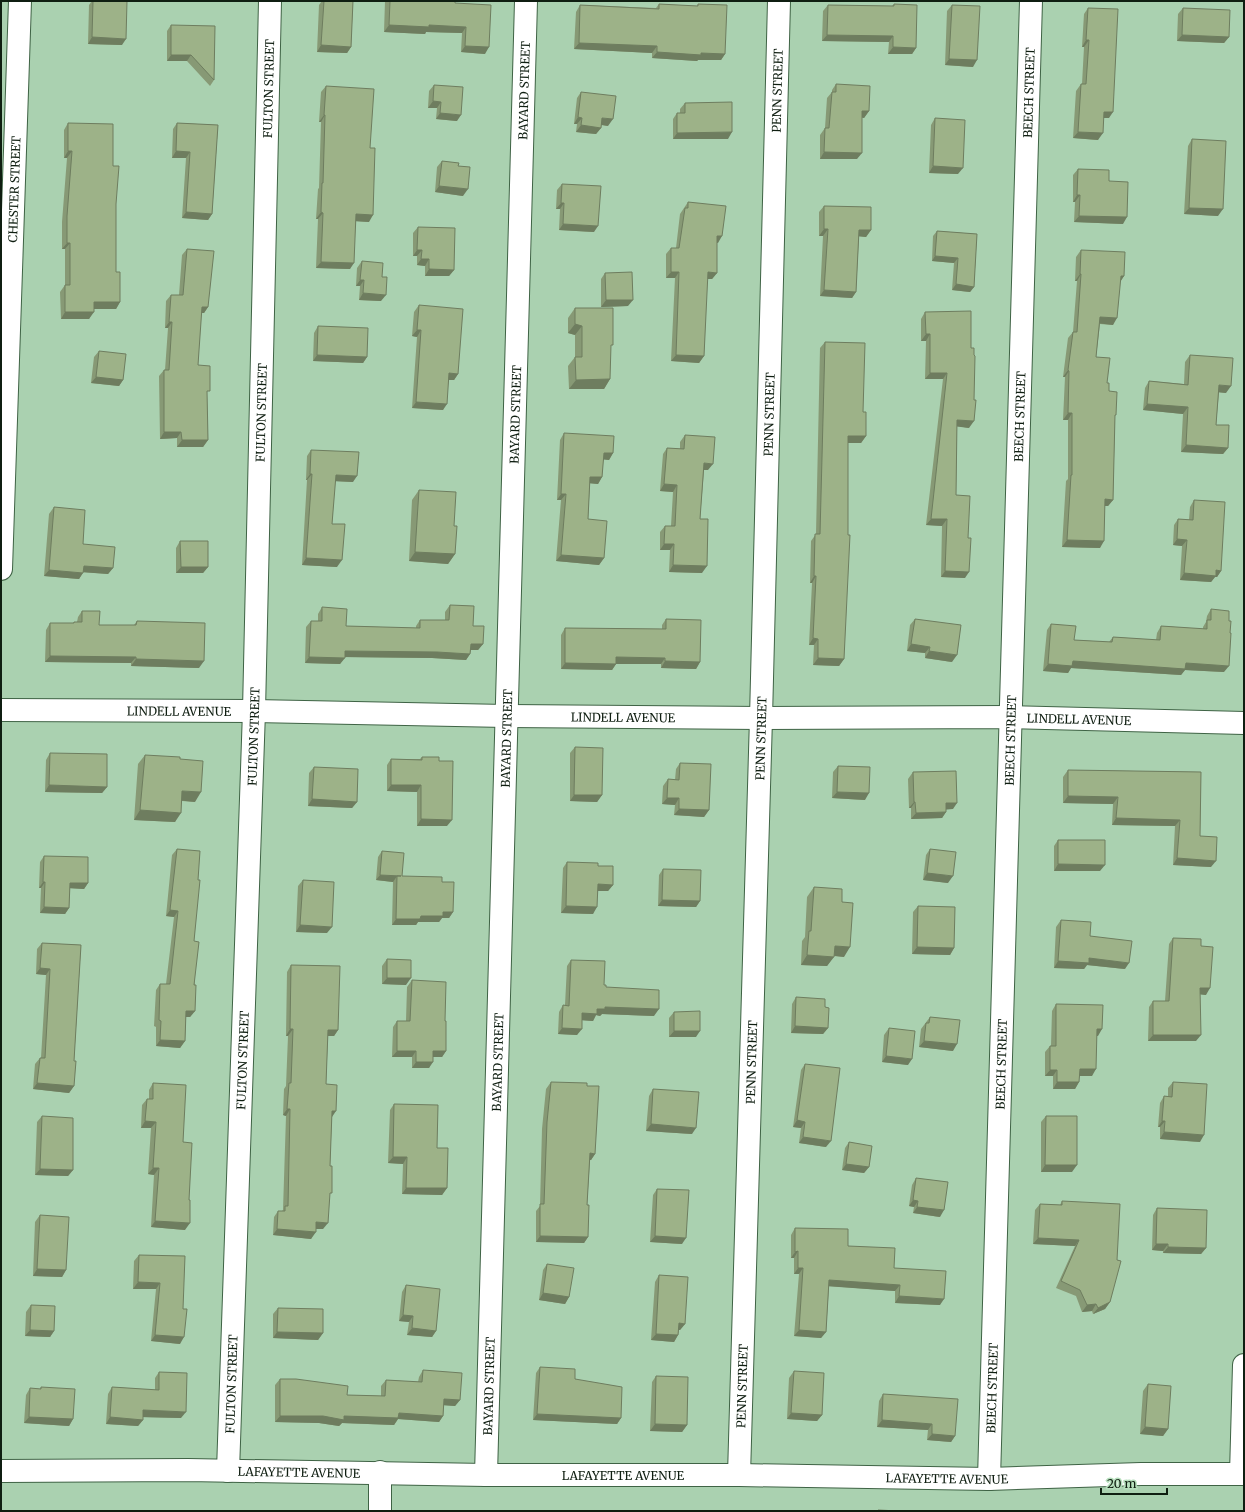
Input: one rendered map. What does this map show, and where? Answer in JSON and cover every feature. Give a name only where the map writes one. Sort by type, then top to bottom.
[{"type":"street","name":"CHESTER STREET","points":[[1,569],[20,1]]},
{"type":"street","name":"FULTON STREET","points":[[228,1471],[254,711],[270,1]]},
{"type":"street","name":"BAYARD STREET","points":[[486,1475],[526,1]]},
{"type":"street","name":"PENN STREET","points":[[739,1475],[761,718],[779,1]]},
{"type":"street","name":"BEECH STREET","points":[[989,1479],[1031,1]]},
{"type":"street","name":"LINDELL AVENUE","points":[[1,710],[254,711],[506,716],[761,718],[1010,717],[1244,723]]},
{"type":"street","points":[[1242,1474],[1244,1365]]},
{"type":"street","name":"LAFAYETTE AVENUE","points":[[1,1471],[380,1472],[486,1475],[739,1475],[989,1479],[1141,1474],[1242,1474]]},
{"type":"street","points":[[380,1472],[380,1511]]},
{"type":"building","points":[[93,1],[127,1],[126,39],[92,37]]},
{"type":"building","points":[[324,1],[353,1],[351,47],[321,45]]},
{"type":"building","points":[[390,1],[455,1],[455,3],[491,5],[489,47],[465,46],[466,27],[389,25]]},
{"type":"building","points":[[659,4],[698,6],[698,4],[727,5],[725,54],[701,53],[701,55],[657,52],[657,46],[579,43],[580,5],[659,9]]},
{"type":"building","points":[[894,4],[917,5],[916,48],[893,47],[893,36],[827,35],[828,5],[894,6]]},
{"type":"building","points":[[952,5],[980,6],[977,60],[949,59]]},
{"type":"building","points":[[1088,8],[1118,9],[1113,112],[1104,112],[1103,133],[1078,132],[1081,84],[1086,84],[1089,40],[1086,40]]},
{"type":"building","points":[[1183,8],[1230,10],[1229,37],[1182,35]]},
{"type":"building","points":[[171,25],[215,26],[214,80],[191,55],[171,55]]},
{"type":"building","points":[[836,84],[870,86],[869,111],[862,111],[862,153],[824,152],[825,128],[829,128],[832,92],[836,92]]},
{"type":"building","points":[[434,85],[463,87],[461,115],[440,113],[441,102],[433,101]]},
{"type":"building","points":[[326,86],[374,89],[370,148],[375,148],[373,215],[356,214],[354,263],[321,262],[323,213],[321,212]]},
{"type":"building","points":[[581,92],[616,96],[613,119],[602,118],[601,128],[581,125],[582,118],[578,117]]},
{"type":"building","points":[[732,102],[732,132],[677,133],[677,113],[685,113],[685,103]]},
{"type":"building","points":[[935,118],[965,120],[963,168],[933,166]]},
{"type":"building","points":[[68,123],[113,124],[113,166],[119,166],[116,204],[116,272],[120,272],[120,302],[94,302],[94,312],[65,312],[65,285],[70,285],[70,243],[67,243],[67,216],[72,151],[68,151]]},
{"type":"building","points":[[177,123],[218,125],[212,214],[186,212],[190,152],[176,151]]},
{"type":"building","points":[[1192,139],[1226,141],[1223,209],[1189,208]]},
{"type":"building","points":[[442,161],[459,163],[458,166],[470,167],[468,189],[439,186]]},
{"type":"building","points":[[1078,169],[1109,170],[1109,181],[1128,182],[1127,217],[1079,216],[1080,195],[1077,195]]},
{"type":"building","points":[[562,184],[601,186],[598,226],[563,224],[564,203],[561,203]]},
{"type":"building","points":[[688,202],[726,206],[722,236],[717,236],[717,273],[708,272],[704,356],[676,355],[679,272],[671,272],[671,248],[679,248],[685,208],[688,208]]},
{"type":"building","points":[[824,206],[871,207],[871,230],[859,230],[856,292],[824,290],[828,229],[824,229]]},
{"type":"building","points":[[418,227],[455,228],[454,270],[429,269],[429,259],[421,259],[422,250],[417,250]]},
{"type":"building","points":[[937,231],[977,234],[974,287],[956,284],[958,258],[935,256]]},
{"type":"building","points":[[187,249],[214,251],[208,307],[202,307],[198,365],[210,366],[210,391],[207,391],[208,440],[182,440],[181,432],[164,432],[164,370],[169,370],[172,322],[169,322],[171,295],[183,295]]},
{"type":"building","points":[[1081,250],[1125,252],[1124,276],[1121,276],[1117,318],[1100,317],[1096,357],[1110,358],[1107,383],[1109,383],[1109,391],[1117,392],[1113,500],[1105,499],[1104,541],[1067,540],[1072,475],[1072,413],[1068,413],[1068,370],[1073,332],[1077,332]]},
{"type":"building","points":[[362,261],[383,263],[382,277],[387,277],[386,295],[363,293],[364,280],[360,280]]},
{"type":"building","points":[[632,272],[633,300],[606,300],[605,273]]},
{"type":"building","points":[[419,305],[463,309],[458,374],[449,373],[447,404],[416,402],[421,330],[417,330]]},
{"type":"building","points":[[575,308],[613,308],[613,345],[611,345],[610,379],[576,380],[575,357],[582,357],[582,326],[575,324]]},
{"type":"building","points":[[971,311],[971,348],[974,348],[975,356],[974,400],[976,400],[974,421],[957,420],[956,495],[970,496],[968,538],[971,538],[969,572],[945,571],[947,519],[931,519],[947,373],[930,373],[930,334],[926,334],[925,312]]},
{"type":"building","points":[[318,326],[368,328],[367,357],[317,355]]},
{"type":"building","points":[[825,342],[865,343],[863,412],[866,412],[866,436],[848,436],[848,535],[850,535],[844,659],[818,658],[818,639],[813,638],[816,576],[814,576],[815,534],[820,534]]},
{"type":"building","points":[[99,351],[126,354],[123,380],[96,377]]},
{"type":"building","points":[[1190,355],[1233,358],[1231,386],[1219,385],[1216,425],[1229,425],[1228,448],[1186,445],[1188,407],[1147,404],[1149,381],[1188,385]]},
{"type":"building","points":[[564,433],[614,436],[613,453],[604,453],[602,477],[590,477],[588,519],[607,521],[604,558],[561,555],[566,494],[561,494]]},
{"type":"building","points":[[685,435],[715,437],[713,464],[704,463],[700,519],[708,519],[707,566],[673,565],[674,544],[664,544],[665,526],[675,526],[677,485],[664,484],[667,448],[684,449]]},
{"type":"building","points":[[311,450],[359,452],[357,476],[336,475],[332,524],[345,524],[342,560],[306,558],[312,474],[310,474]]},
{"type":"building","points":[[419,490],[456,492],[454,526],[457,526],[455,554],[415,552]]},
{"type":"building","points":[[1194,500],[1225,502],[1221,571],[1216,570],[1216,576],[1184,573],[1187,540],[1177,539],[1178,519],[1193,520]]},
{"type":"building","points":[[54,507],[85,510],[83,544],[115,547],[113,568],[84,566],[83,573],[49,570]]},
{"type":"building","points":[[180,541],[208,541],[208,567],[181,567]]},
{"type":"building","points":[[450,605],[474,606],[473,626],[484,626],[483,644],[471,644],[470,654],[437,652],[345,651],[345,658],[309,657],[311,621],[322,621],[322,607],[347,609],[346,626],[420,628],[420,620],[449,620]]},
{"type":"building","points":[[1211,609],[1229,611],[1231,633],[1229,666],[1186,663],[1185,669],[1073,661],[1072,666],[1048,664],[1051,624],[1076,626],[1074,640],[1112,642],[1113,637],[1160,640],[1161,626],[1207,629],[1207,620],[1211,620]]},
{"type":"building","points":[[82,611],[100,611],[99,625],[136,625],[137,621],[205,623],[204,661],[136,659],[136,657],[50,656],[50,623],[82,622]]},
{"type":"building","points":[[666,619],[701,620],[700,662],[665,661],[665,658],[616,657],[616,664],[565,663],[565,628],[666,629]]},
{"type":"building","points":[[915,619],[961,625],[957,655],[929,651],[930,647],[911,644]]},
{"type":"building","points":[[575,747],[603,748],[602,795],[574,795]]},
{"type":"building","points":[[50,753],[107,754],[107,787],[49,785]]},
{"type":"building","points":[[145,755],[180,757],[180,759],[203,761],[201,792],[182,791],[181,813],[140,810]]},
{"type":"building","points":[[422,757],[439,757],[439,761],[453,761],[452,820],[421,819],[421,785],[391,785],[391,759],[422,760]]},
{"type":"building","points":[[680,763],[711,764],[709,810],[679,809],[679,798],[667,798],[668,779],[679,780]]},
{"type":"building","points":[[838,766],[870,767],[869,793],[837,792]]},
{"type":"building","points":[[314,767],[358,769],[357,802],[312,799]]},
{"type":"building","points":[[1068,770],[1201,772],[1200,836],[1217,837],[1216,861],[1177,858],[1180,820],[1116,818],[1118,797],[1068,796]]},
{"type":"building","points":[[956,771],[957,803],[946,803],[946,812],[916,813],[913,772]]},
{"type":"building","points":[[1058,840],[1105,840],[1105,865],[1058,864]]},
{"type":"building","points":[[177,849],[200,851],[198,880],[200,880],[194,941],[199,942],[194,985],[196,985],[195,1011],[186,1011],[185,1041],[160,1040],[161,1021],[159,1020],[160,984],[170,984],[178,911],[170,910]]},
{"type":"building","points":[[930,849],[956,852],[953,876],[927,873]]},
{"type":"building","points":[[382,851],[404,853],[402,876],[442,877],[442,882],[454,882],[453,912],[443,912],[443,916],[421,916],[420,919],[396,919],[397,876],[401,876],[380,875]]},
{"type":"building","points":[[44,856],[88,857],[88,883],[70,883],[69,908],[44,907]]},
{"type":"building","points":[[567,862],[598,863],[598,866],[613,866],[613,885],[598,884],[597,907],[566,906]]},
{"type":"building","points":[[663,869],[701,870],[700,901],[662,900]]},
{"type":"building","points":[[303,880],[334,882],[332,927],[300,925]]},
{"type":"building","points":[[814,887],[842,889],[842,902],[853,903],[850,947],[835,946],[834,957],[807,955],[809,931],[811,931]]},
{"type":"building","points":[[918,906],[955,907],[954,948],[917,947]]},
{"type":"building","points":[[1061,920],[1091,922],[1090,936],[1132,941],[1129,963],[1089,958],[1089,963],[1058,961]]},
{"type":"building","points":[[1173,938],[1201,939],[1201,946],[1213,947],[1210,988],[1200,988],[1201,1035],[1153,1035],[1153,1001],[1169,1001]]},
{"type":"building","points":[[42,943],[81,945],[74,1061],[76,1061],[74,1086],[37,1083],[40,1058],[45,1058],[50,969],[40,968]]},
{"type":"building","points":[[387,959],[411,960],[411,978],[387,978]]},
{"type":"building","points":[[571,960],[605,961],[604,985],[606,985],[606,987],[659,990],[659,1009],[605,1007],[605,1009],[597,1009],[597,1014],[582,1013],[582,1029],[562,1028],[563,1005],[569,1006]]},
{"type":"building","points":[[291,965],[340,966],[338,1030],[328,1030],[326,1084],[337,1085],[336,1111],[332,1111],[330,1166],[332,1166],[332,1193],[330,1193],[328,1223],[316,1222],[316,1232],[277,1229],[278,1211],[285,1211],[285,1206],[288,1206],[290,1109],[287,1109],[289,1083],[291,1083],[293,1029],[290,1029]]},
{"type":"building","points":[[412,980],[446,982],[446,1051],[433,1051],[433,1062],[416,1062],[416,1051],[397,1051],[397,1021],[410,1021]]},
{"type":"building","points":[[796,997],[825,999],[825,1007],[829,1008],[828,1028],[795,1026]]},
{"type":"building","points":[[1056,1004],[1103,1005],[1102,1029],[1097,1029],[1096,1069],[1080,1069],[1079,1082],[1057,1082],[1057,1070],[1050,1070],[1050,1046],[1056,1046]]},
{"type":"building","points":[[700,1011],[700,1031],[674,1031],[674,1012]]},
{"type":"building","points":[[930,1017],[960,1020],[957,1044],[924,1041],[926,1023],[929,1023]]},
{"type":"building","points":[[889,1028],[915,1031],[912,1059],[886,1056]]},
{"type":"building","points":[[805,1064],[840,1068],[831,1141],[803,1137],[805,1122],[797,1120]]},
{"type":"building","points":[[551,1082],[587,1083],[587,1086],[599,1086],[595,1154],[590,1153],[587,1205],[589,1205],[588,1237],[540,1236],[540,1204],[544,1204],[547,1122]]},
{"type":"building","points":[[1173,1082],[1207,1084],[1204,1135],[1164,1132],[1165,1121],[1162,1121],[1164,1096],[1172,1097]]},
{"type":"building","points":[[153,1083],[186,1085],[183,1142],[192,1143],[189,1200],[190,1223],[155,1221],[159,1168],[153,1168],[156,1122],[145,1121],[147,1099],[153,1099]]},
{"type":"building","points":[[653,1089],[699,1092],[696,1128],[651,1124]]},
{"type":"building","points":[[394,1104],[438,1105],[437,1148],[448,1148],[447,1188],[406,1188],[407,1157],[393,1157]]},
{"type":"building","points":[[42,1116],[73,1118],[73,1170],[40,1169]]},
{"type":"building","points":[[1046,1116],[1077,1116],[1077,1165],[1045,1165]]},
{"type":"building","points":[[849,1142],[872,1146],[869,1167],[846,1164]]},
{"type":"building","points":[[916,1178],[948,1182],[944,1210],[917,1207],[918,1201],[913,1200]]},
{"type":"building","points":[[657,1189],[689,1190],[686,1238],[655,1236]]},
{"type":"building","points":[[1062,1201],[1120,1204],[1117,1260],[1121,1261],[1110,1302],[1098,1308],[1096,1304],[1087,1305],[1080,1290],[1061,1281],[1079,1240],[1038,1238],[1040,1204],[1062,1205]]},
{"type":"building","points":[[1157,1208],[1207,1210],[1206,1248],[1168,1247],[1168,1244],[1156,1244]]},
{"type":"building","points":[[40,1215],[69,1217],[66,1270],[37,1269]]},
{"type":"building","points":[[795,1228],[848,1229],[848,1246],[895,1248],[894,1268],[946,1271],[944,1299],[899,1296],[900,1285],[829,1280],[826,1332],[799,1330],[803,1268],[798,1268],[798,1251],[795,1252]]},
{"type":"building","points":[[139,1255],[185,1256],[183,1309],[187,1309],[184,1337],[155,1335],[160,1283],[138,1282]]},
{"type":"building","points":[[547,1264],[574,1268],[569,1297],[543,1293]]},
{"type":"building","points":[[659,1275],[688,1277],[685,1324],[679,1323],[678,1335],[656,1334]]},
{"type":"building","points":[[406,1285],[440,1289],[436,1331],[412,1328],[413,1316],[403,1315]]},
{"type":"building","points":[[31,1305],[55,1306],[54,1331],[30,1330]]},
{"type":"building","points":[[278,1308],[323,1309],[323,1333],[277,1332]]},
{"type":"building","points":[[540,1367],[575,1369],[575,1379],[622,1387],[621,1418],[537,1414]]},
{"type":"building","points":[[423,1370],[462,1373],[460,1400],[444,1399],[443,1416],[399,1413],[398,1418],[344,1416],[344,1420],[323,1416],[280,1416],[280,1379],[296,1379],[348,1386],[347,1395],[385,1396],[386,1380],[422,1382]]},
{"type":"building","points":[[794,1371],[824,1373],[822,1415],[791,1413]]},
{"type":"building","points":[[159,1372],[187,1373],[186,1412],[143,1410],[143,1420],[110,1417],[112,1387],[159,1390]]},
{"type":"building","points":[[656,1376],[688,1377],[687,1425],[655,1424]]},
{"type":"building","points":[[1148,1384],[1171,1386],[1168,1429],[1145,1427]]},
{"type":"building","points":[[41,1387],[75,1389],[73,1419],[29,1417],[30,1388],[41,1389]]},
{"type":"building","points":[[883,1394],[958,1399],[955,1436],[932,1434],[932,1424],[882,1420]]},
{"type":"building","points":[[878,1510],[899,1511],[878,1511]]}]
